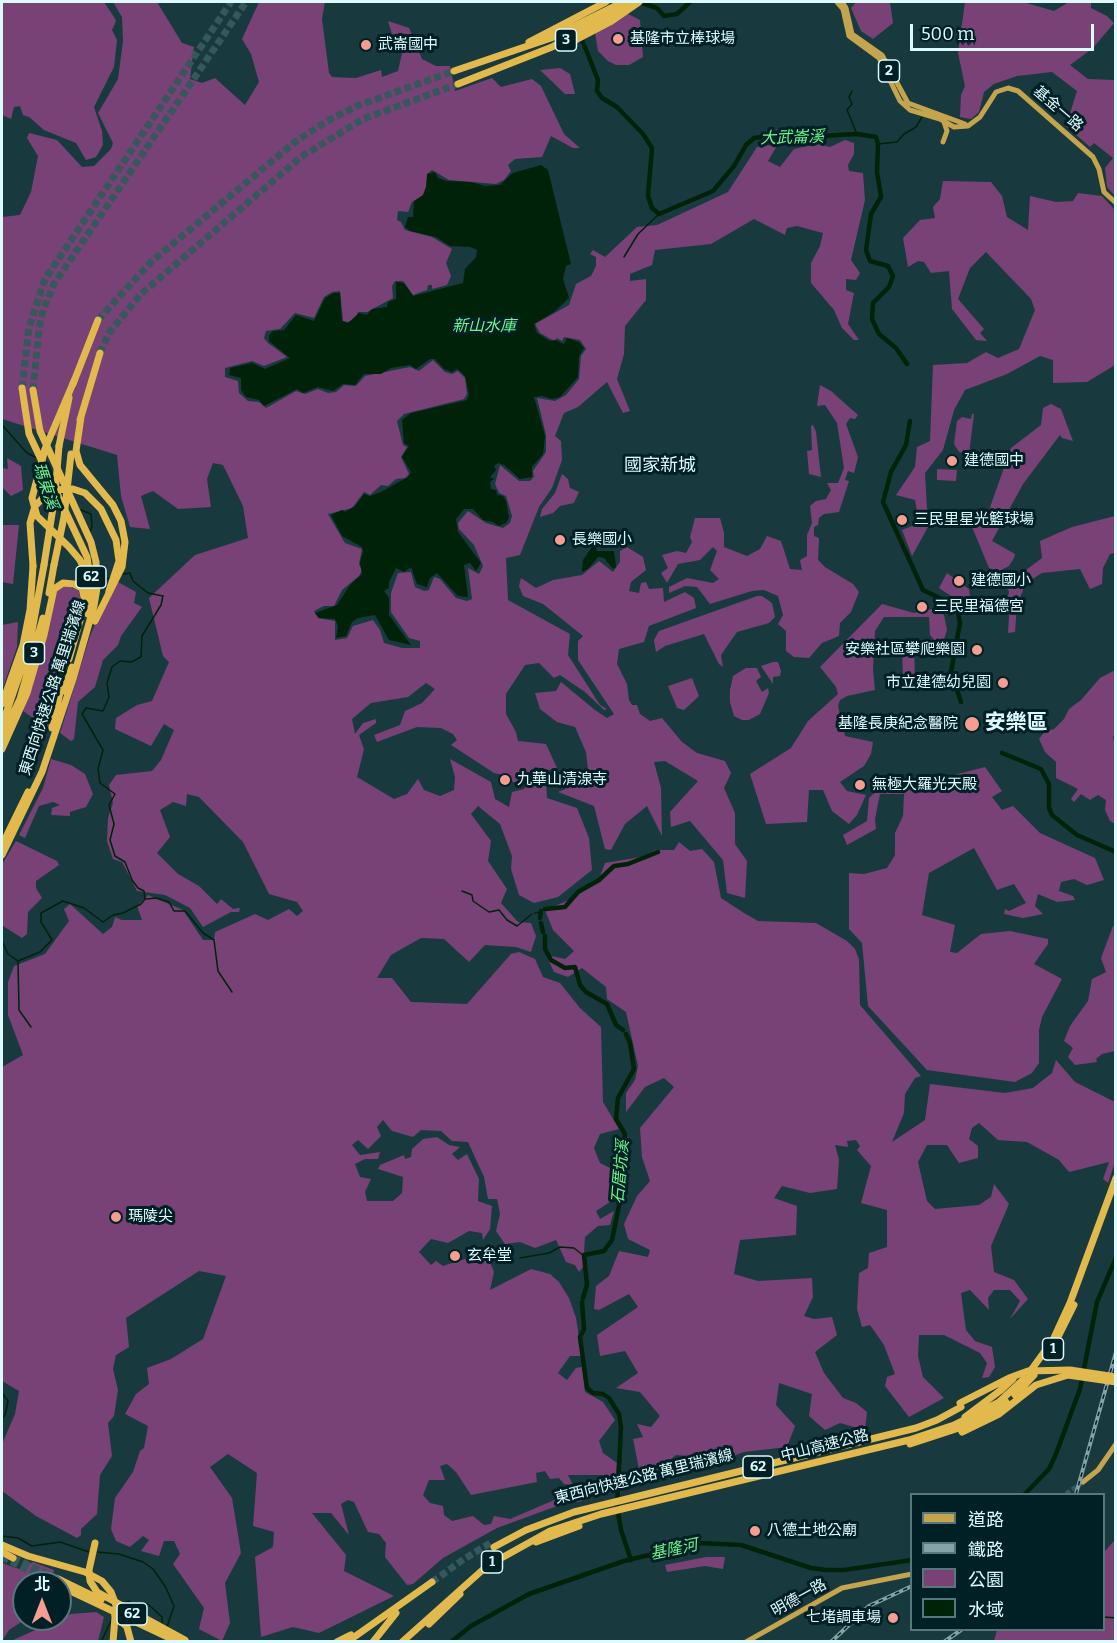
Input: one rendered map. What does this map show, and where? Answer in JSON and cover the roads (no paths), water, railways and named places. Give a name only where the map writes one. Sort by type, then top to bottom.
[{"type":"highway","points":[[488,60],[542,36],[608,2]]},
{"type":"highway","name":"3","points":[[454,71],[551,38],[623,2]]},
{"type":"highway","name":"3","points":[[458,84],[496,71],[572,37],[632,2]]},
{"type":"highway","points":[[496,71],[571,43],[610,22],[639,2]]},
{"type":"highway","points":[[469,66],[473,79]]},
{"type":"highway","name":"3","points":[[2,725],[26,646],[44,565],[55,495],[59,446],[74,381],[81,358],[98,320]]},
{"type":"highway","name":"3","points":[[2,737],[20,699],[41,624],[64,517],[71,454],[100,353]]},
{"type":"highway","points":[[81,358],[96,365]]},
{"type":"highway","points":[[52,729],[56,704],[82,610],[87,580],[83,565],[62,539],[39,520],[34,511],[32,498],[43,455],[74,381]]},
{"type":"highway","name":"東西向快速公路 萬里瑞濱線","points":[[2,845],[44,761],[88,614],[91,584],[82,542],[29,434],[22,387]]},
{"type":"highway","name":"東西向快速公路 萬里瑞濱線","points":[[2,855],[33,793],[73,679],[94,606],[96,562],[87,531],[37,424],[33,390]]},
{"type":"highway","points":[[24,409],[34,408]]},
{"type":"highway","points":[[73,679],[99,610],[124,559],[124,532],[113,505],[87,477],[76,455],[81,417]]},
{"type":"highway","points":[[2,704],[26,646],[33,566],[30,523],[35,506],[51,490],[74,489],[85,493],[101,509],[116,540],[119,561],[109,591]]},
{"type":"highway","points":[[2,749],[27,693],[40,649],[51,593],[63,583],[74,584],[81,588],[84,597],[82,610]]},
{"type":"highway","name":"中山高速公路","points":[[912,1441],[984,1412],[1010,1393],[1043,1357],[1070,1303],[1116,1178]]},
{"type":"highway","name":"中山高速公路","points":[[402,1641],[463,1585],[501,1557],[550,1531],[602,1516],[912,1441],[962,1427],[997,1409],[1040,1368],[1058,1341],[1075,1304],[1116,1190]]},
{"type":"highway","points":[[912,1441],[961,1419],[1017,1376],[1036,1371],[1054,1370],[1116,1380]]},
{"type":"highway","name":"東西向快速公路 萬里瑞濱線","points":[[493,1544],[589,1506],[923,1423],[1003,1381],[1028,1371],[1070,1370],[1116,1380]]},
{"type":"highway","points":[[912,1441],[965,1431],[999,1414],[1036,1385],[1062,1376],[1116,1380]]},
{"type":"highway","name":"中山高速公路","points":[[409,1641],[467,1587],[508,1557],[553,1535],[602,1516]]},
{"type":"highway","points":[[95,1543],[90,1563],[91,1585],[104,1596],[183,1641]]},
{"type":"highway","points":[[2,1545],[28,1556],[85,1572],[102,1581],[111,1592],[116,1605],[113,1641]]},
{"type":"highway","points":[[2,1552],[13,1558]]},
{"type":"highway","points":[[354,1641],[433,1584]]},
{"type":"highway","points":[[347,1641],[396,1613],[426,1589]]},
{"type":"highway","points":[[74,1591],[122,1620],[129,1631],[131,1641]]},
{"type":"highway","name":"62","points":[[74,1591],[183,1641]]},
{"type":"highway","points":[[374,1641],[396,1613]]},
{"type":"highway","points":[[337,1641],[377,1623]]},
{"type":"main road","name":"2","points":[[837,2],[843,9],[849,36],[879,58],[905,106],[940,119],[954,127],[970,126],[977,119]]},
{"type":"main road","name":"2","points":[[842,2],[852,34],[882,55],[908,103],[956,122],[968,124],[977,119]]},
{"type":"main road","name":"基金一路","points":[[977,119],[996,92],[1008,88],[1021,92],[1093,157],[1099,169],[1105,195],[1116,203]]},
{"type":"main road","points":[[940,119],[947,128],[943,142]]},
{"type":"main road","points":[[1116,1444],[1098,1470],[1083,1484],[1100,1472],[1116,1449]]},
{"type":"main road","name":"明德一路","points":[[748,1641],[842,1591],[866,1583],[910,1576]]},
{"type":"water","name":"新山水庫","points":[[541,165],[548,170],[571,264],[566,266],[563,279],[569,298],[554,312],[534,324],[537,333],[550,341],[555,340],[564,344],[567,338],[579,342],[584,348],[579,356],[578,377],[560,397],[552,399],[542,396],[534,397],[545,436],[543,454],[532,467],[532,477],[520,479],[504,465],[498,463],[494,466],[496,470],[490,477],[494,479],[490,482],[491,489],[496,490],[497,495],[503,496],[506,501],[509,518],[506,523],[499,526],[483,520],[473,509],[464,509],[456,519],[458,532],[481,563],[476,571],[470,563],[464,565],[468,597],[458,596],[437,573],[430,578],[427,587],[417,584],[411,567],[404,572],[396,568],[389,582],[389,588],[384,591],[389,598],[389,615],[411,645],[389,640],[375,615],[358,618],[352,622],[346,636],[336,638],[338,626],[335,619],[319,618],[315,613],[337,605],[350,585],[362,574],[360,563],[363,552],[362,547],[342,536],[331,515],[342,510],[345,512],[355,506],[364,494],[370,496],[381,492],[408,477],[411,472],[402,457],[409,446],[404,443],[402,420],[411,413],[467,400],[469,394],[465,376],[457,369],[452,372],[444,369],[435,359],[430,359],[416,369],[410,365],[391,368],[381,374],[364,374],[355,385],[343,384],[333,391],[318,387],[303,393],[297,389],[264,406],[259,400],[246,397],[241,390],[241,378],[229,375],[230,368],[252,363],[265,369],[290,358],[269,341],[269,335],[273,331],[284,330],[296,315],[314,321],[325,298],[334,293],[340,293],[342,321],[348,323],[359,313],[367,315],[372,309],[387,307],[388,302],[396,299],[396,282],[404,283],[413,296],[463,283],[465,269],[476,257],[477,250],[470,247],[450,246],[436,237],[410,231],[405,227],[408,217],[413,217],[414,201],[423,195],[427,174],[435,172],[438,178],[447,181],[471,182],[485,186],[500,185],[513,173]]},
{"type":"water","points":[[593,545],[596,546],[597,551],[614,551],[616,567],[613,569],[604,558],[598,557],[589,568],[582,572],[583,560]]},
{"type":"waterway","name":"大武崙溪","points":[[639,2],[657,8],[664,16],[677,14],[690,2]]},
{"type":"waterway","name":"大武崙溪","points":[[577,37],[583,42],[598,80],[597,91],[602,98],[617,107],[643,134],[652,148],[648,196],[652,208],[659,214],[713,191],[734,166],[746,145],[754,138],[772,136],[797,141],[821,136],[857,134],[876,137],[877,172],[881,197],[871,214],[866,250],[870,261],[888,266],[893,276],[889,287],[873,303],[872,319],[879,334],[896,348],[907,364]]},
{"type":"waterway","points":[[852,91],[849,97],[852,104],[847,110],[857,134]]},
{"type":"waterway","points":[[878,144],[897,142],[904,134],[916,127],[922,117]]},
{"type":"waterway","points":[[624,257],[638,234],[659,214]]},
{"type":"waterway","name":"大武崙溪","points":[[910,421],[906,445],[891,472],[883,502],[923,590],[952,604],[958,613],[960,623],[951,672],[961,702]]},
{"type":"waterway","name":"瑪東溪","points":[[2,425],[27,453],[37,458]]},
{"type":"waterway","name":"瑪東溪","points":[[44,473],[47,489]]},
{"type":"waterway","name":"瑪東溪","points":[[81,510],[91,514],[92,527],[89,533]]},
{"type":"waterway","name":"瑪東溪","points":[[79,563],[78,570],[82,578]]},
{"type":"waterway","name":"瑪東溪","points":[[2,941],[8,954],[18,961],[40,952],[52,940],[41,922],[41,913],[63,901],[84,908],[103,922],[113,915],[141,904],[145,899],[144,891],[138,888],[132,880],[125,862],[115,856],[110,840],[114,824],[109,805],[115,794],[100,783],[98,769],[103,750],[82,714],[86,708],[103,711],[109,697],[107,683],[112,667],[120,661],[131,662],[141,657],[142,636],[161,605],[163,596],[148,593],[133,581],[130,573],[123,574]]},
{"type":"waterway","name":"瑪東溪","points":[[100,581],[110,578]]},
{"type":"waterway","name":"大武崙溪","points":[[1002,753],[1041,769],[1049,784],[1049,808],[1052,815],[1077,835],[1116,852]]},
{"type":"waterway","name":"石厝坑溪","points":[[545,909],[565,907],[578,892],[599,880],[614,866],[628,864],[658,852]]},
{"type":"waterway","points":[[462,891],[472,895],[473,901],[489,912],[499,910],[507,920],[517,926],[532,914]]},
{"type":"waterway","points":[[146,899],[156,898],[169,902],[174,911],[185,911],[203,933],[214,940],[218,971],[232,992]]},
{"type":"waterway","name":"石厝坑溪","points":[[540,918],[541,911]]},
{"type":"waterway","name":"石厝坑溪","points":[[535,913],[540,912]]},
{"type":"waterway","name":"石厝坑溪","points":[[541,923],[543,932]]},
{"type":"waterway","name":"石厝坑溪","points":[[545,936],[545,949],[551,960],[565,968],[575,967],[580,985],[586,992],[607,1004],[616,1025],[623,1030]]},
{"type":"waterway","points":[[18,961],[19,1010],[31,1027]]},
{"type":"waterway","name":"石厝坑溪","points":[[583,1298],[587,1285],[584,1255],[604,1251],[612,1240],[623,1186],[621,1166],[625,1134],[616,1119],[618,1098],[634,1069],[630,1043],[626,1034]]},
{"type":"waterway","points":[[520,1258],[549,1253],[560,1247],[574,1248],[584,1256]]},
{"type":"waterway","name":"基隆河","points":[[1026,1493],[1049,1469],[1056,1454],[1080,1389],[1097,1302],[1116,1258]]},
{"type":"waterway","name":"石厝坑溪","points":[[582,1302],[584,1329],[580,1337],[587,1388],[593,1393],[603,1394],[609,1398],[619,1414],[621,1427],[617,1507],[621,1530],[631,1560]]},
{"type":"waterway","points":[[2,1393],[8,1401],[5,1415],[2,1418]]},
{"type":"waterway","points":[[2,1536],[18,1538],[32,1546],[60,1542],[89,1552]]},
{"type":"waterway","name":"基隆河","points":[[451,1642],[471,1626],[529,1594],[624,1561],[699,1543],[741,1545],[811,1568],[826,1570],[844,1570],[910,1560]]},
{"type":"waterway","points":[[97,1552],[119,1554],[143,1562],[153,1569],[165,1586],[174,1606],[167,1627]]},
{"type":"waterway","points":[[125,1603],[129,1601],[135,1607],[148,1604],[162,1617],[162,1624]]},
{"type":"waterway","points":[[1105,1617],[1116,1618]]},
{"type":"waterway","points":[[101,1642],[111,1621]]},
{"type":"tunnel","points":[[22,388],[29,327],[45,279],[231,2]]},
{"type":"tunnel","points":[[33,390],[39,330],[43,310],[54,284],[246,2]]},
{"type":"tunnel","points":[[98,320],[151,262],[295,142],[327,121],[357,106],[454,71]]},
{"type":"tunnel","points":[[100,353],[109,333],[140,295],[301,157],[363,119],[458,84]]},
{"type":"tunnel","points":[[1067,1493],[1083,1482]]},
{"type":"tunnel","points":[[432,1582],[492,1542]]},
{"type":"tunnel","points":[[2,1557],[30,1571]]},
{"type":"tunnel","points":[[13,1558],[41,1571]]},
{"type":"railway","points":[[1076,1493],[1116,1352]]},
{"type":"railway","points":[[831,1642],[869,1606],[910,1587]]},
{"type":"railway","points":[[944,1642],[960,1631]]},
{"type":"place","name":"基隆市立棒球場","points":[[618,39]]},
{"type":"place","name":"武崙國中","points":[[366,45]]},
{"type":"place","name":"建德國中","points":[[952,461]]},
{"type":"place","name":"三民里星光籃球場","points":[[902,520]]},
{"type":"place","name":"長樂國小","points":[[560,540]]},
{"type":"place","name":"建德國小","points":[[959,581]]},
{"type":"place","name":"三民里福德宮","points":[[922,607]]},
{"type":"place","name":"安樂社區攀爬樂園","points":[[977,650]]},
{"type":"place","name":"市立建德幼兒園","points":[[1003,683]]},
{"type":"place","name":"基隆長庚紀念醫院","points":[[972,724]]},
{"type":"place","name":"九華山清湶寺","points":[[505,780]]},
{"type":"place","name":"無極大羅光天殿","points":[[860,785]]},
{"type":"place","name":"瑪陵尖","points":[[116,1217]]},
{"type":"place","name":"玄牟堂","points":[[455,1256]]},
{"type":"place","name":"八德土地公廟","points":[[755,1531]]},
{"type":"place","name":"七堵調車場","points":[[893,1618]]},
{"type":"district","name":"國家新城","points":[[660,466]]},
{"type":"district","name":"安樂區","points":[[1016,723]]}]
